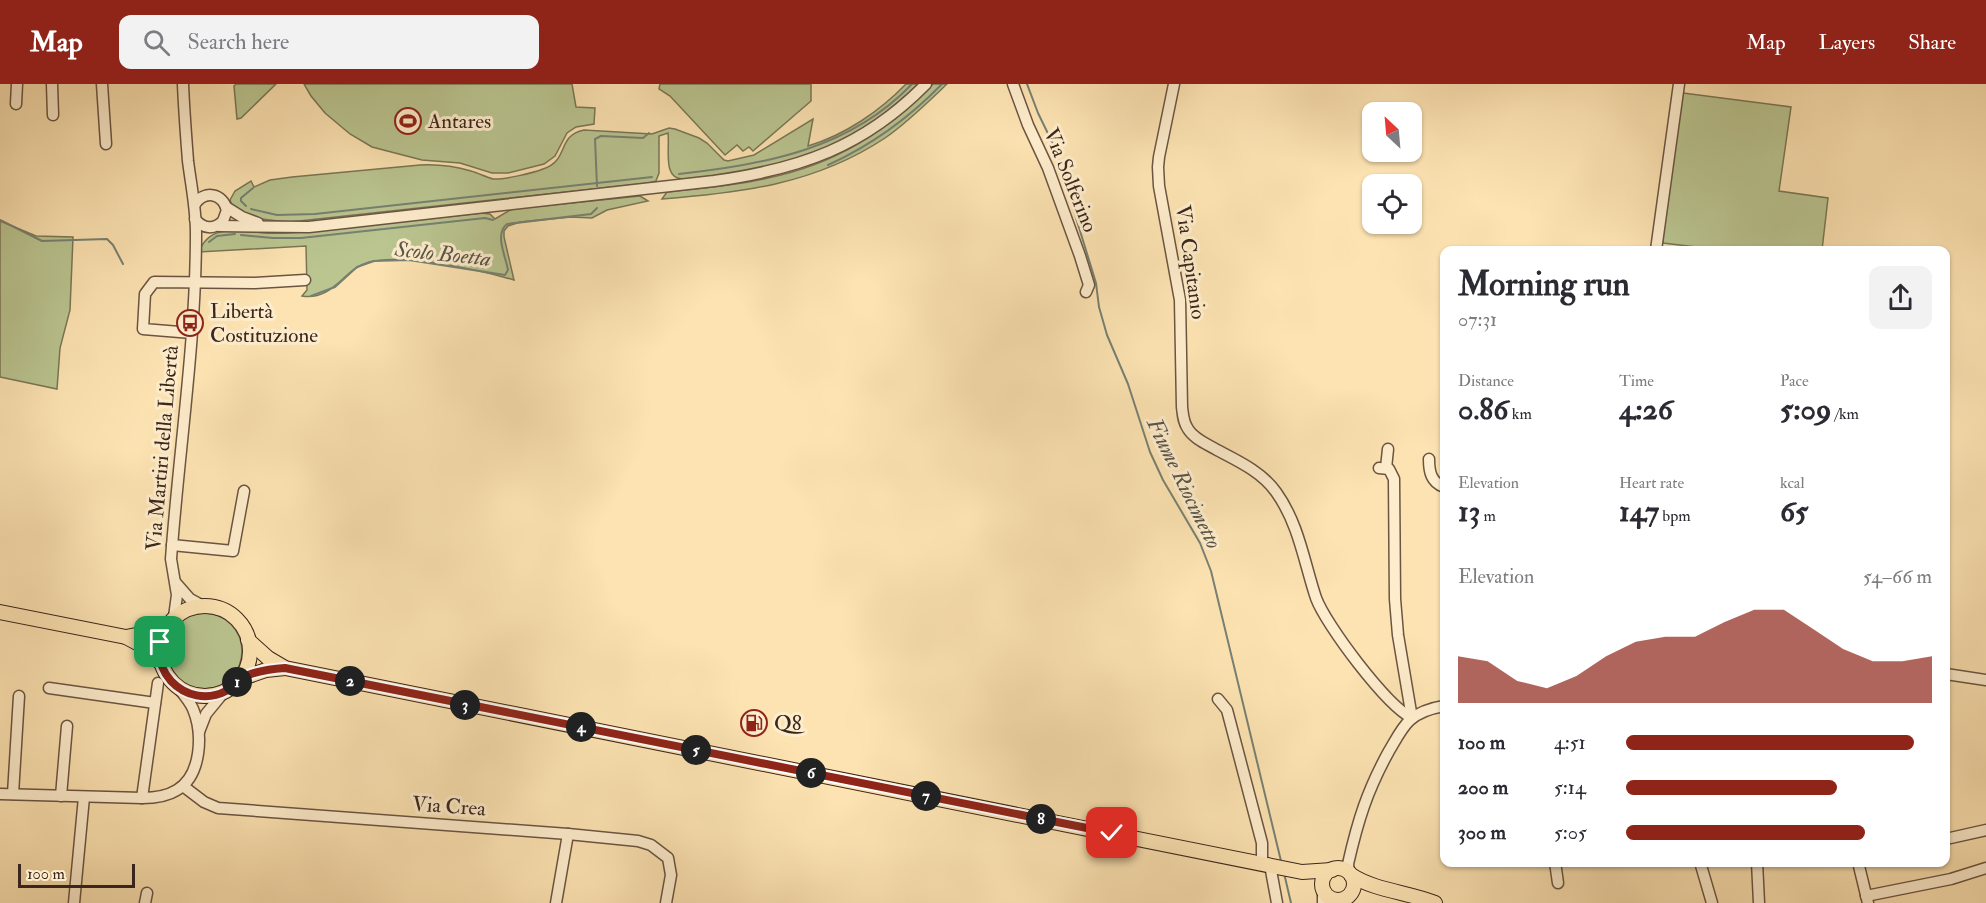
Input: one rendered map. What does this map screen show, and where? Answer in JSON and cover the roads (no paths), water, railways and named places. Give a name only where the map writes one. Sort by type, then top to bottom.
[{"type":"main road","points":[[126,638],[151,632],[186,610],[203,606],[220,608],[243,626],[248,640],[249,661],[240,679]]},
{"type":"main road","points":[[0,612],[126,638],[141,645],[161,663]]},
{"type":"main road","points":[[171,621],[160,645],[161,663],[166,676],[180,690],[203,696],[224,692],[240,679],[266,670],[285,668],[1280,867],[1342,872],[1380,888],[1399,891],[1435,903]]},
{"type":"main road","points":[[248,640],[268,658],[285,668]]},
{"type":"main road","points":[[1280,867],[1328,896],[1341,900],[1380,888]]},
{"type":"main road","points":[[1323,892],[1325,875],[1342,872]]},
{"type":"main road","points":[[1341,900],[1354,887],[1342,872]]},
{"type":"street","points":[[16,104],[17,84]]},
{"type":"street","points":[[52,84],[52,115]]},
{"type":"street","points":[[102,84],[106,144]]},
{"type":"street","name":"Via Martiri della Libertà","points":[[171,621],[177,606],[171,559],[195,282],[195,204],[190,175],[183,84]]},
{"type":"street","points":[[195,219],[201,225],[214,227],[318,226],[694,184],[763,174],[805,162],[854,140],[887,119],[926,84]]},
{"type":"street","name":"Via Solferino","points":[[1013,84],[1028,125],[1048,168],[1080,255],[1089,285],[1086,292]]},
{"type":"street","name":"Via Capitanio","points":[[1174,84],[1158,167],[1159,186],[1180,300],[1182,407],[1185,424],[1193,436],[1250,468],[1270,484],[1299,537],[1315,595],[1327,619],[1379,689],[1412,718]]},
{"type":"street","points":[[1657,246],[1679,84]]},
{"type":"street","points":[[190,175],[207,195],[219,197],[226,207],[242,217],[269,226]]},
{"type":"street","points":[[195,204],[207,195]]},
{"type":"street","name":"Via Martiri della Libertà","points":[[195,254],[199,240],[225,219],[226,207]]},
{"type":"street","points":[[192,333],[143,328],[145,294],[154,282],[255,283],[305,279]]},
{"type":"street","points":[[1388,448],[1383,468],[1392,472],[1394,479],[1395,599],[1398,635],[1412,718]]},
{"type":"street","points":[[1429,459],[1431,476],[1440,485]]},
{"type":"street","points":[[172,545],[233,551],[244,491]]},
{"type":"street","points":[[175,582],[190,599],[203,606]]},
{"type":"street","points":[[1950,675],[1986,680]]},
{"type":"street","points":[[142,798],[158,682]]},
{"type":"street","points":[[48,688],[155,703]]},
{"type":"street","points":[[180,690],[193,709],[199,735]]},
{"type":"street","points":[[0,794],[142,798],[158,797],[176,791],[183,786],[194,769],[199,735],[206,714],[224,692]]},
{"type":"street","points":[[13,794],[19,696]]},
{"type":"street","points":[[1218,699],[1227,710],[1262,843],[1280,867],[1277,903]]},
{"type":"street","points":[[1342,872],[1351,851],[1370,788],[1393,745],[1412,718],[1440,707]]},
{"type":"street","points":[[61,796],[67,726]]},
{"type":"street","name":"Via Crea","points":[[183,786],[204,802],[218,807],[638,841],[651,845],[668,858],[670,867],[666,903]]},
{"type":"street","points":[[74,903],[84,797]]},
{"type":"street","points":[[1950,838],[1986,830]]},
{"type":"street","points":[[556,903],[568,834]]},
{"type":"street","points":[[1556,867],[1558,883]]},
{"type":"street","points":[[1701,867],[1712,903]]},
{"type":"street","points":[[1757,867],[1759,903]]},
{"type":"street","points":[[1859,867],[1867,900],[1986,868]]},
{"type":"waterway","points":[[679,174],[774,159],[833,139],[888,106],[912,84]]},
{"type":"waterway","points":[[828,165],[860,149],[889,130],[916,109],[942,84]]},
{"type":"waterway","name":"Fiume Riocimetto","points":[[1027,84],[1054,146],[1096,283],[1099,307],[1107,335],[1128,384],[1150,452],[1163,480],[1200,543],[1211,571],[1281,861]]},
{"type":"waterway","name":"Scolo Boetta","points":[[597,186],[595,139],[601,136],[643,138],[649,133]]},
{"type":"waterway","points":[[251,209],[277,215],[315,214],[652,177]]},
{"type":"waterway","points":[[246,206],[241,198],[253,188]]},
{"type":"waterway","name":"Scolo Boetta","points":[[311,296],[335,287],[357,267],[374,261],[409,260],[505,275],[508,270],[501,234],[507,224],[591,214],[597,208]]},
{"type":"waterway","points":[[241,235],[301,238],[485,218],[493,220]]},
{"type":"waterway","name":"Scolo Boetta","points":[[0,220],[42,241],[107,239],[113,245],[123,264]]},
{"type":"waterway","points":[[209,242],[217,236],[235,234]]},
{"type":"waterway","name":"Fiume Riocimetto","points":[[1284,873],[1291,903]]},
{"type":"place","name":"Antares","points":[[408,121]]},
{"type":"place","name":"Libertà Costituzione","points":[[190,323]]},
{"type":"place","name":"Q8","points":[[754,723]]}]
